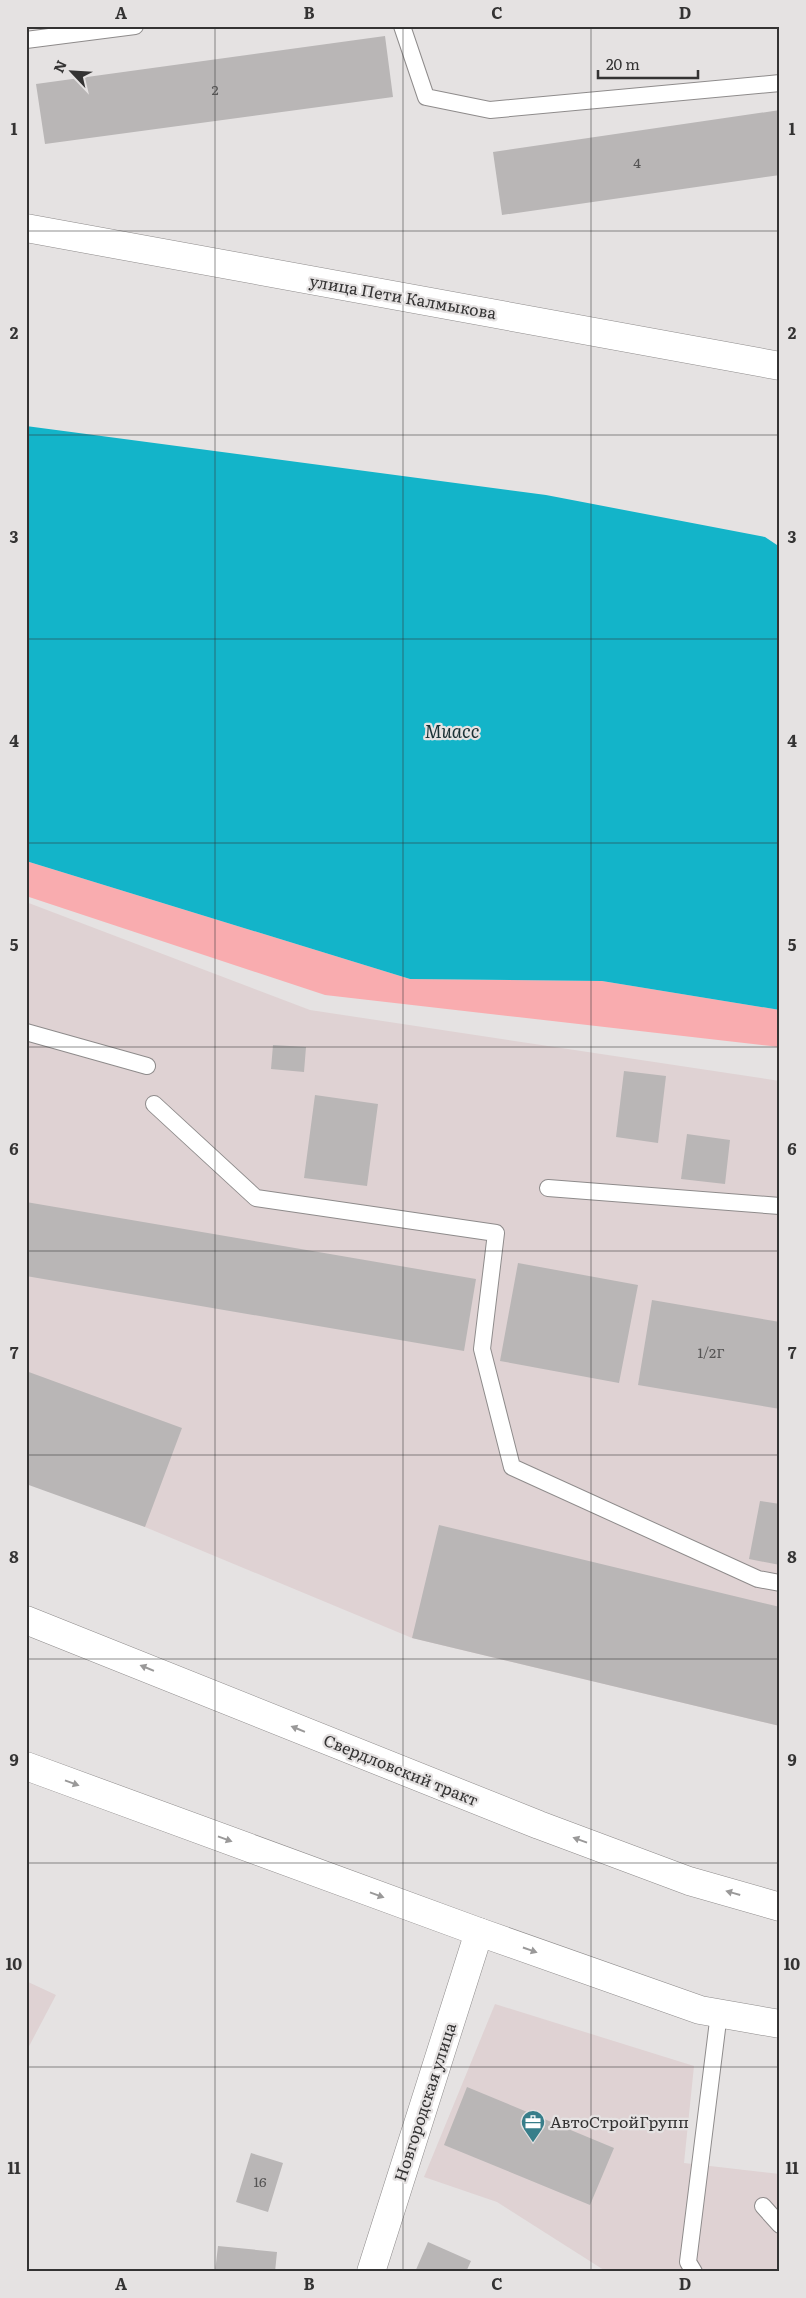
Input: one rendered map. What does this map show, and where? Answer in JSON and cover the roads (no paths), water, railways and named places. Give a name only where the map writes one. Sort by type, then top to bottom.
[{"type":"main road","name":"улица Пети Калмыкова","points":[[26,228],[780,366]]},
{"type":"main road","name":"Свердловский тракт","points":[[26,1620],[539,1825],[689,1881],[780,1907]]},
{"type":"main road","points":[[26,1766],[479,1932],[700,2010],[780,2024]]},
{"type":"main road","name":"Новгородская улица","points":[[371,2272],[479,1932]]},
{"type":"lane","points":[[26,40],[135,26]]},
{"type":"lane","points":[[402,26],[426,97],[490,110],[780,83]]},
{"type":"lane","points":[[26,1032],[147,1066]]},
{"type":"lane","points":[[154,1104],[256,1198],[496,1233],[482,1349],[512,1467],[758,1578],[780,1583]]},
{"type":"lane","points":[[548,1188],[780,1206]]},
{"type":"lane","points":[[694,2272],[688,2262],[719,2013]]},
{"type":"lane","points":[[763,2206],[780,2225]]},
{"type":"water","name":"Миасс","points":[[26,426],[546,495],[765,537],[780,547],[780,1010],[602,981],[410,979],[26,861]]},
{"type":"place","name":"АвтоСтройГрупп","points":[[533,2143]]}]
